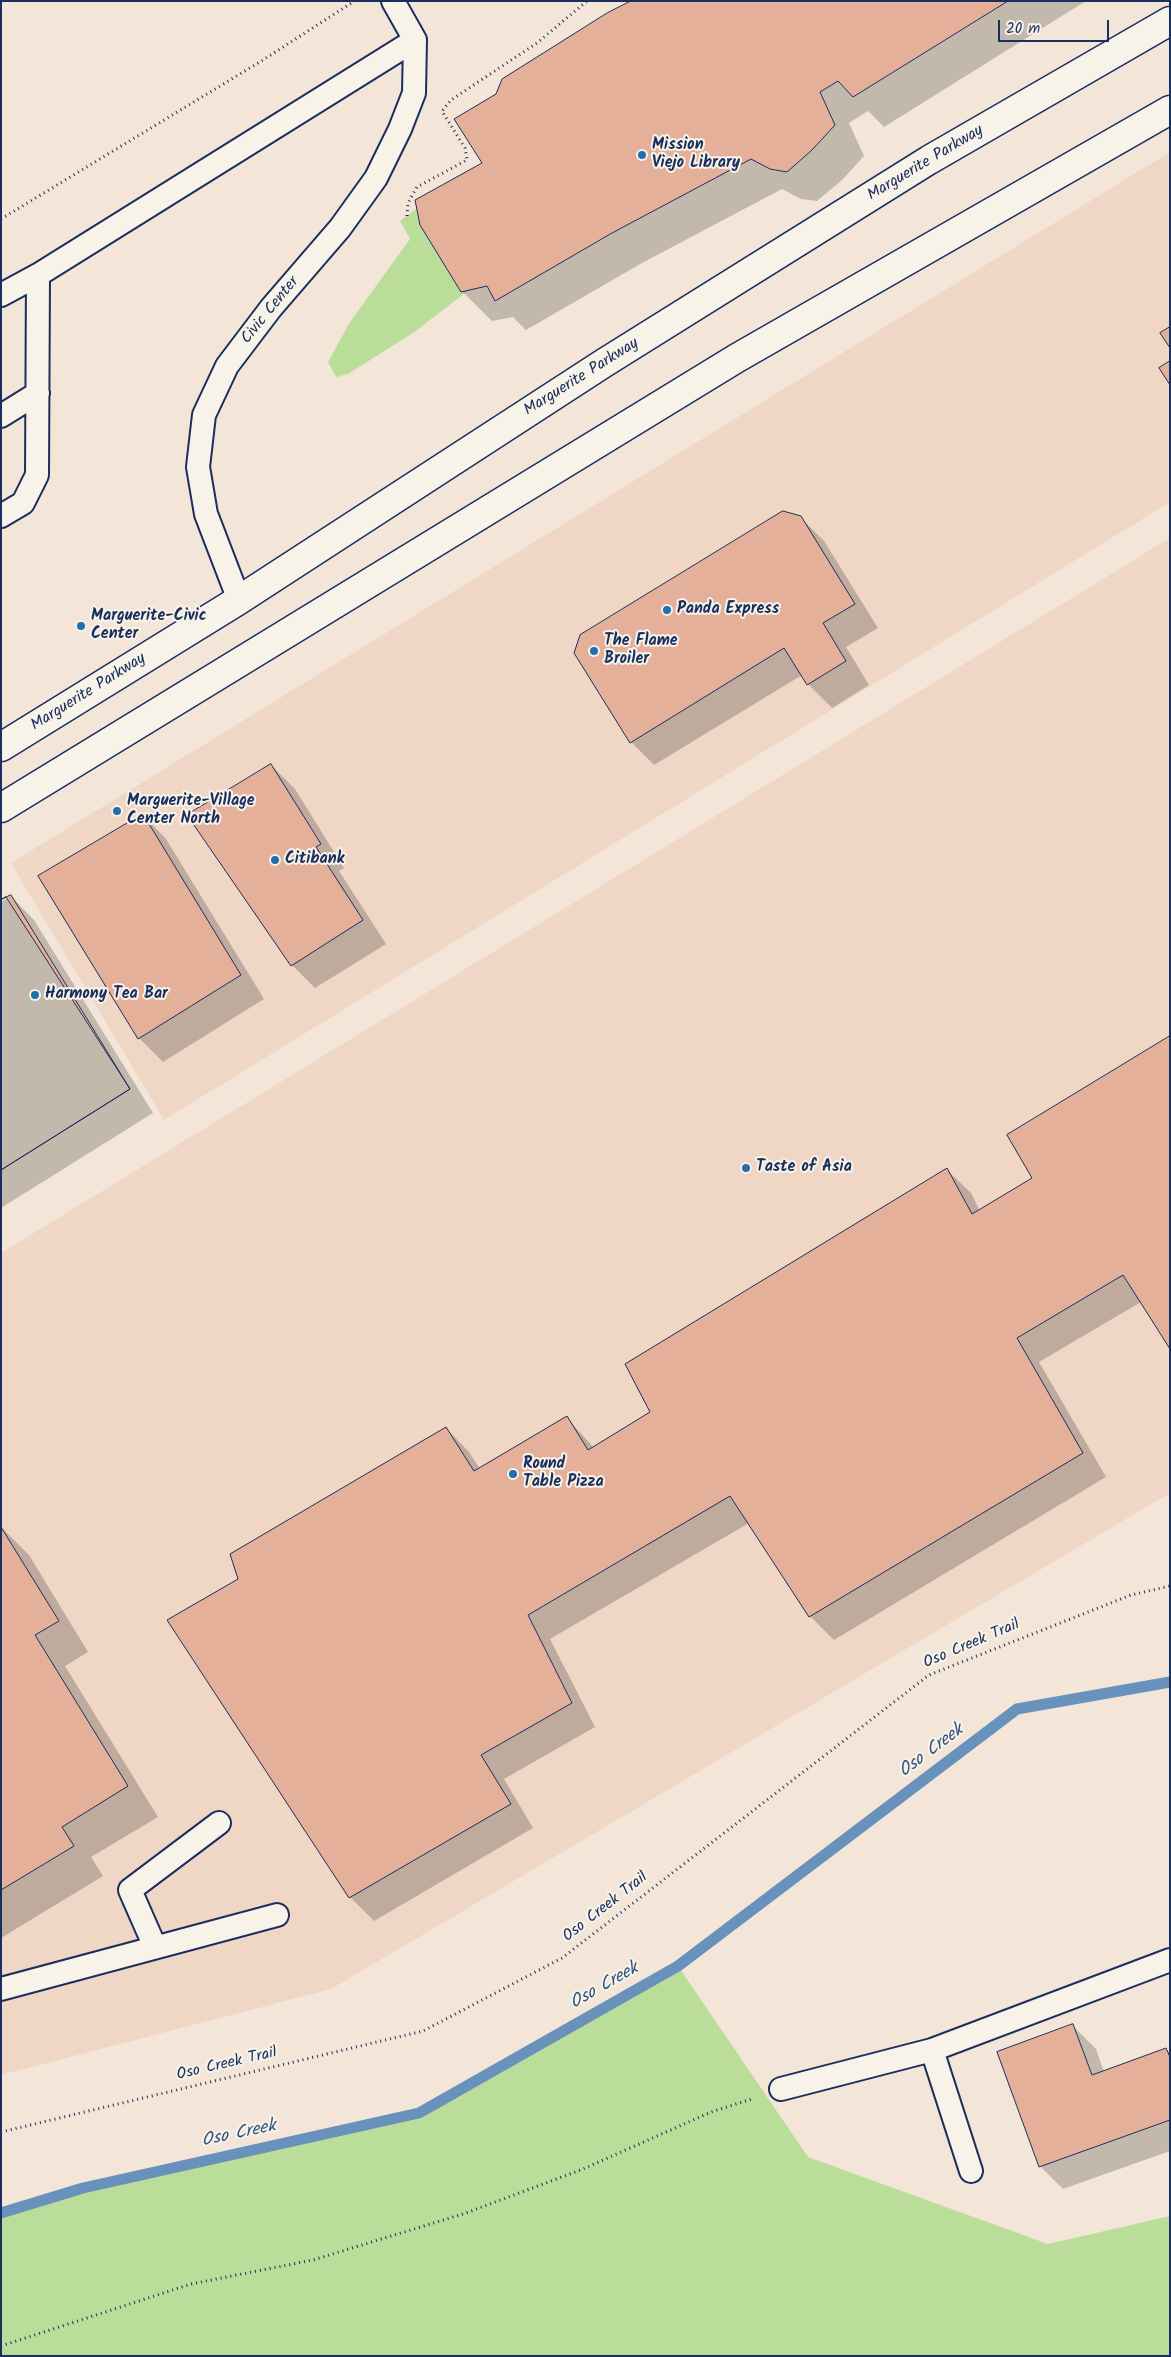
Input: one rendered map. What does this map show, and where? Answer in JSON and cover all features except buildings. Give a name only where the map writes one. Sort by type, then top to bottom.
[{"type":"main road","name":"Marguerite Parkway","points":[[1,747],[239,600],[604,363],[929,160],[1170,21]]},
{"type":"main road","points":[[1,808],[729,363],[1170,110]]},
{"type":"lane","points":[[1,295],[38,275],[415,40],[393,1]]},
{"type":"lane","name":"Civic Center","points":[[239,600],[206,514],[198,467],[204,415],[226,366],[271,308],[340,228],[376,178],[400,129],[414,93],[415,40]]},
{"type":"lane","points":[[1,516],[23,503],[37,475],[38,275]]},
{"type":"lane","points":[[1,416],[38,393]]},
{"type":"lane","points":[[155,1947],[130,1890],[219,1823]]},
{"type":"lane","points":[[1,1989],[277,1915]]},
{"type":"lane","points":[[781,2089],[932,2050],[1170,1960]]},
{"type":"lane","points":[[932,2050],[971,2171]]},
{"type":"path","points":[[406,216],[408,203],[417,187],[467,160],[466,148],[442,110],[451,100],[537,43],[588,1]]},
{"type":"path","points":[[1,219],[263,60],[352,2]]},
{"type":"path","name":"Oso Creek Trail","points":[[1,2132],[423,2031],[562,1958],[929,1675],[1131,1595],[1170,1586]]},
{"type":"path","points":[[1,2346],[191,2284],[313,2260],[466,2213],[583,2169],[712,2112],[781,2089]]},
{"type":"shaded area","points":[[1170,152],[1170,502],[164,1120],[11,863]]},
{"type":"shaded area","points":[[1170,538],[1170,1493],[331,1989],[1,2075],[1,1253]]},
{"type":"green space","points":[[416,209],[420,225],[461,291],[469,290],[413,333],[348,374],[336,377],[328,362],[350,322],[410,239],[400,221]]},
{"type":"green space","points":[[678,1966],[808,2157],[1048,2244],[1170,2216],[1170,2356],[1,2356],[1,2213],[83,2188],[419,2113]]},
{"type":"waterway","name":"Oso Creek","points":[[1,2213],[83,2188],[419,2113],[678,1966],[1017,1709],[1170,1682]]},
{"type":"place","name":"Mission Viejo Library","points":[[642,155]]},
{"type":"place","name":"Panda Express","points":[[667,610]]},
{"type":"place","name":"Marguerite-Civic Center","points":[[81,626]]},
{"type":"place","name":"The Flame Broiler","points":[[594,651]]},
{"type":"place","name":"Marguerite-Village Center North","points":[[117,811]]},
{"type":"place","name":"Citibank","points":[[275,860]]},
{"type":"place","name":"Harmony Tea Bar","points":[[35,995]]},
{"type":"place","name":"Taste of Asia","points":[[746,1168]]},
{"type":"place","name":"Round Table Pizza","points":[[513,1474]]}]
